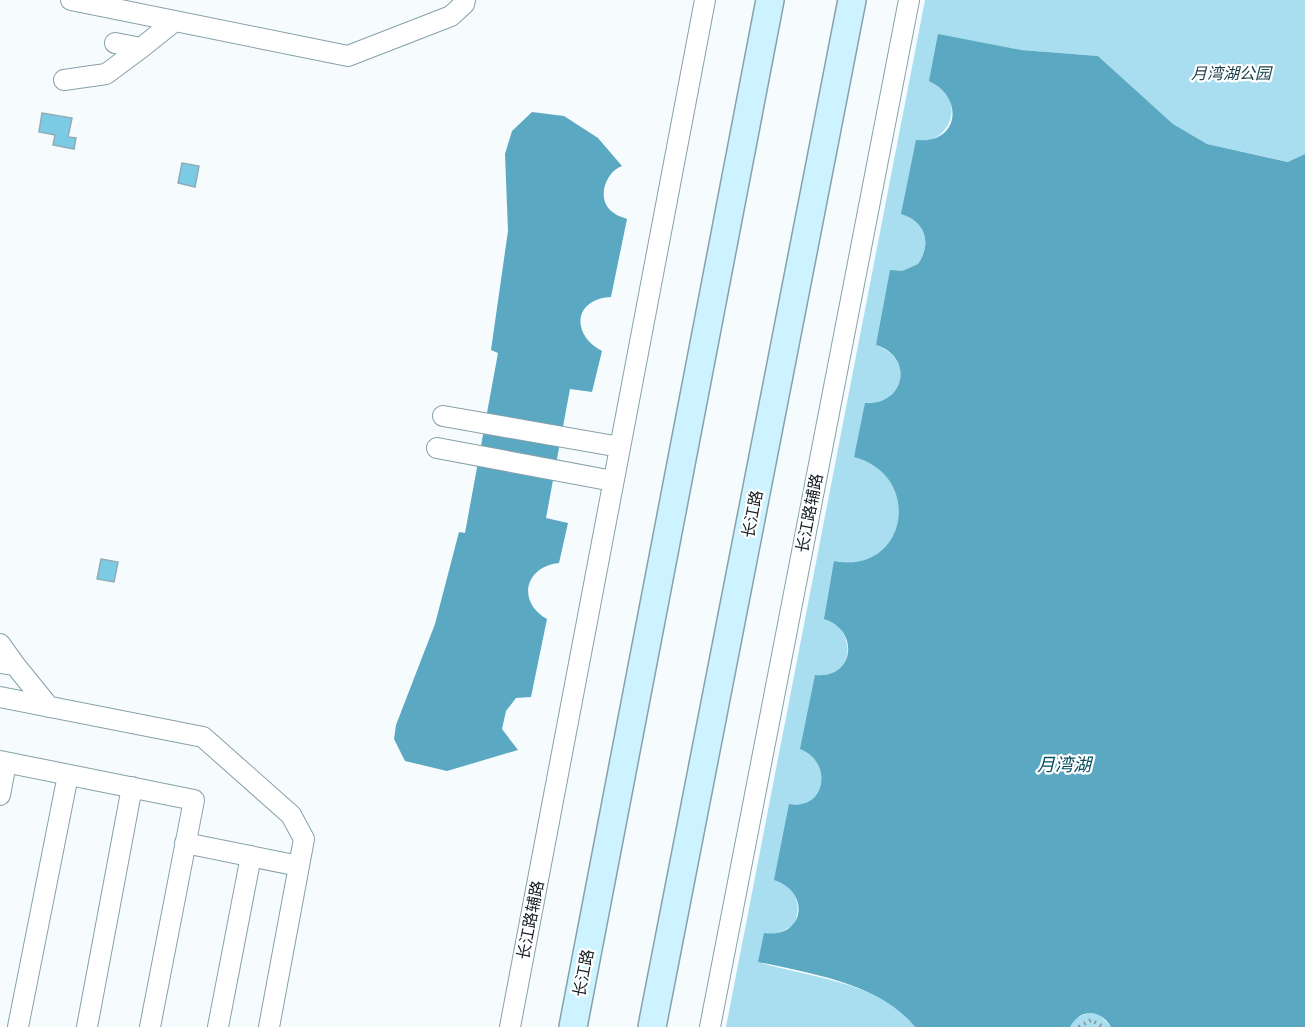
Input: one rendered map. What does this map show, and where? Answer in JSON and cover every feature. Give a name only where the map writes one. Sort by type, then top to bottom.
[{"type":"main road","name":"长江路","points":[[573,1027],[770,0]]},
{"type":"main road","name":"长江路","points":[[652,1027],[852,0]]},
{"type":"street","points":[[71,0],[348,56],[451,16],[464,4],[465,0]]},
{"type":"street","name":"长江路辅路","points":[[510,1027],[705,0]]},
{"type":"street","name":"长江路辅路","points":[[710,1027],[909,0]]},
{"type":"street","points":[[64,80],[106,74],[176,21]]},
{"type":"street","points":[[115,43],[141,48]]},
{"type":"street","points":[[443,416],[620,447]]},
{"type":"street","points":[[437,447],[614,481]]},
{"type":"street","points":[[0,644],[7,664],[49,707]]},
{"type":"street","points":[[0,698],[203,737],[291,815],[304,839],[269,1027]]},
{"type":"street","points":[[0,795],[3,762],[194,800],[150,1027]]},
{"type":"street","points":[[18,1027],[68,775]]},
{"type":"street","points":[[87,1027],[132,787]]},
{"type":"street","points":[[185,843],[299,866]]},
{"type":"street","points":[[218,1027],[251,856]]},
{"type":"path","points":[[1079,1027],[1091,1020],[1103,1027]]},
{"type":"green space","name":"月湾湖公园","points":[[925,0],[1305,0],[1305,154],[1289,162],[1207,144],[1173,124],[1098,56],[1021,50],[940,86],[950,101],[951,117],[944,131],[929,141],[902,214],[917,222],[921,228],[924,234],[925,249],[918,264],[902,271],[876,345],[895,358],[901,375],[899,384],[895,392],[875,404],[854,456],[877,465],[887,474],[895,490],[899,506],[899,520],[895,534],[878,554],[865,560],[835,561],[835,622],[842,631],[848,649],[843,665],[836,671],[815,675],[809,752],[820,770],[821,788],[811,802],[802,805],[790,804],[775,880],[793,892],[798,910],[794,925],[775,935],[758,962],[863,990],[900,1012],[915,1027],[726,1027]]},
{"type":"green space","points":[[1090,1012],[1099,1014],[1111,1027],[1070,1027],[1074,1019]]},
{"type":"water","name":"月湾湖","points":[[938,34],[1021,50],[1098,56],[1173,124],[1207,144],[1288,162],[1305,154],[1305,1027],[1111,1027],[1102,1017],[1090,1013],[1079,1016],[1070,1027],[915,1027],[901,1012],[864,990],[821,976],[758,962],[764,933],[777,933],[788,929],[795,922],[798,913],[798,904],[794,894],[786,886],[774,880],[789,804],[802,804],[811,800],[818,793],[821,784],[818,764],[811,755],[800,749],[815,675],[828,674],[838,669],[845,662],[848,653],[848,643],[843,633],[836,625],[824,619],[834,561],[859,561],[878,553],[891,539],[898,521],[898,502],[891,483],[876,467],[854,457],[865,403],[879,402],[889,397],[900,380],[900,369],[896,360],[888,351],[876,345],[890,270],[902,271],[918,264],[925,249],[924,234],[921,228],[909,217],[901,214],[916,140],[930,140],[941,135],[949,128],[952,118],[952,108],[948,98],[941,88],[929,81]]},
{"type":"water","points":[[532,112],[564,116],[598,138],[622,166],[616,169],[607,180],[605,201],[608,208],[615,214],[627,219],[611,297],[598,299],[589,304],[583,311],[581,319],[581,327],[585,336],[602,351],[592,392],[570,389],[546,518],[568,523],[559,563],[538,571],[529,586],[528,595],[531,604],[547,619],[531,697],[516,698],[506,711],[502,729],[518,750],[447,771],[405,761],[394,739],[396,725],[435,624],[459,532],[465,533],[498,353],[491,350],[508,231],[505,154],[512,131]]},
{"type":"building","points":[[42,113],[72,118],[68,137],[76,138],[74,149],[53,145],[55,135],[39,132]]},
{"type":"building","points":[[182,163],[199,166],[195,187],[178,183]]},
{"type":"building","points":[[101,559],[118,562],[114,582],[97,579]]}]
